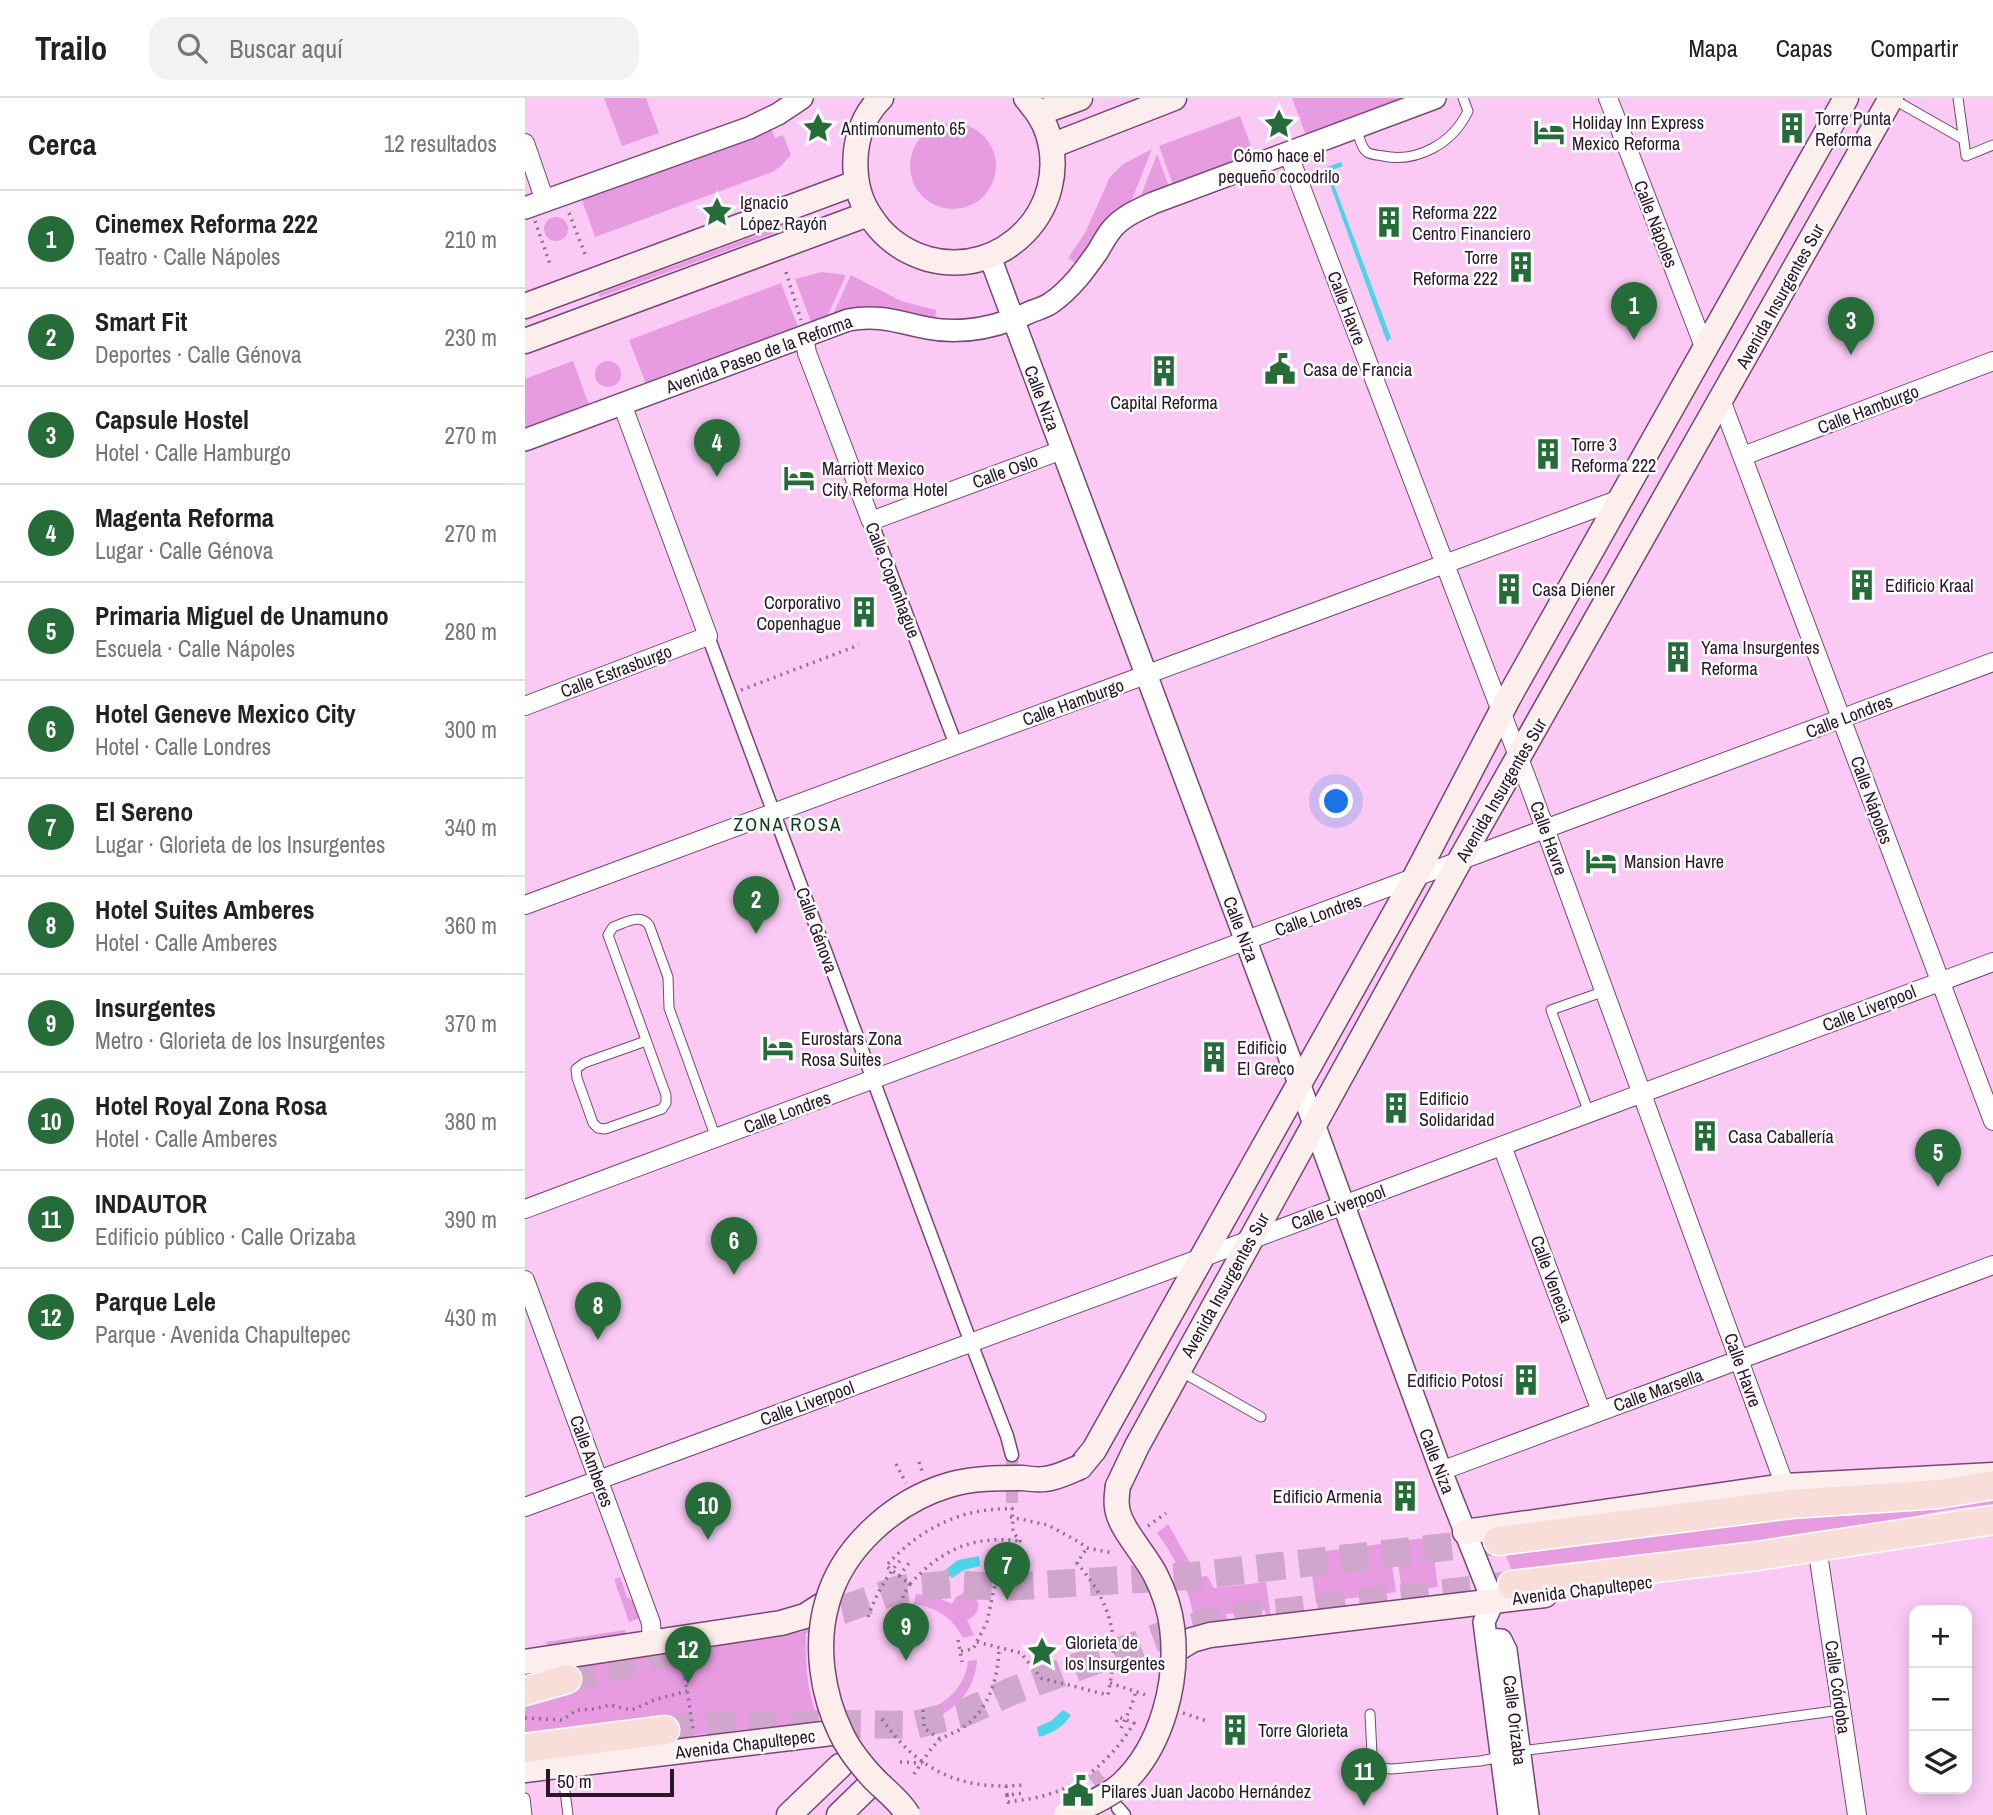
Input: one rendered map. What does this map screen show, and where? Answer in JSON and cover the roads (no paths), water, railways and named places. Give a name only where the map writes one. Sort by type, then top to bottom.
[{"type":"main road","points":[[881,98],[860,130],[854,159],[856,183],[862,203],[888,239],[913,255],[942,262],[971,262],[990,257],[1006,249],[1024,234],[1041,211],[1051,183],[1051,146],[1048,133],[1033,106],[1080,98]]},
{"type":"main road","points":[[1051,146],[1174,98]]},
{"type":"main road","name":"Avenida Insurgentes Sur","points":[[827,1602],[849,1557],[870,1533],[893,1513],[919,1496],[951,1484],[986,1479],[1044,1479],[1062,1475],[1080,1467],[1094,1450],[1414,879],[1501,713],[1620,499],[1846,98]]},
{"type":"main road","name":"Avenida Insurgentes Sur","points":[[1174,1651],[1166,1601],[1148,1560],[1123,1526],[1117,1508],[1118,1486],[1131,1456],[1459,862],[1891,98]]},
{"type":"main road","points":[[525,306],[856,183]]},
{"type":"main road","points":[[525,341],[868,214]]},
{"type":"main road","points":[[1465,1532],[1785,1486],[1993,1475]]},
{"type":"main road","points":[[1498,1541],[1791,1504],[1939,1494],[1993,1485]]},
{"type":"main road","name":"Avenida Chapultepec","points":[[1494,1612],[1758,1556],[1993,1520]]},
{"type":"main road","name":"Avenida Chapultepec","points":[[1174,1651],[1192,1640],[1210,1635],[1494,1612],[1993,1531]]},
{"type":"main road","points":[[525,1662],[781,1623],[805,1616],[827,1602]]},
{"type":"main road","points":[[827,1602],[821,1636],[822,1666],[838,1747],[869,1786],[904,1808],[908,1815]]},
{"type":"main road","points":[[1066,1815],[1120,1786],[1139,1766],[1155,1739],[1165,1708],[1174,1651]]},
{"type":"main road","points":[[525,1691],[566,1679]]},
{"type":"main road","name":"Avenida Chapultepec","points":[[525,1748],[665,1730]]},
{"type":"main road","points":[[789,1815],[838,1747]]},
{"type":"main road","name":"Avenida Chapultepec","points":[[525,1770],[838,1747]]},
{"type":"main road","points":[[839,1815],[869,1786]]},
{"type":"street","points":[[525,143],[540,202],[749,128],[778,114],[802,98]]},
{"type":"street","name":"Avenida Paseo de la Reforma","points":[[525,440],[848,320],[865,316],[881,317],[929,328],[977,331],[1013,320],[1048,305],[1071,287],[1113,228],[1130,213],[1436,98]]},
{"type":"street","name":"Calle Nápoles","points":[[1608,98],[1705,349]]},
{"type":"street","name":"Calle Havre","points":[[1288,153],[1546,830],[1785,1486]]},
{"type":"street","name":"Calle Niza","points":[[990,257],[1494,1612]]},
{"type":"street","name":"Calle Copenhague","points":[[804,336],[807,353],[956,745]]},
{"type":"street","name":"Calle Hamburgo","points":[[1743,456],[1993,361]]},
{"type":"street","name":"Calle Nápoles","points":[[1721,400],[1993,1121]]},
{"type":"street","name":"Calle Génova","points":[[622,404],[1012,1455]]},
{"type":"street","name":"Calle Oslo","points":[[871,521],[1062,450]]},
{"type":"street","name":"Calle Hamburgo","points":[[525,905],[1620,499]]},
{"type":"street","name":"Calle Estrasburgo","points":[[525,706],[708,636]]},
{"type":"street","name":"Calle Londres","points":[[525,1209],[1993,662]]},
{"type":"street","name":"Calle Liverpool","points":[[525,1507],[1993,962]]},
{"type":"street","name":"Calle Venecia","points":[[1502,1146],[1601,1411]]},
{"type":"street","name":"Calle Marsella","points":[[1441,1471],[1993,1265]]},
{"type":"street","name":"Calle Amberes","points":[[525,1280],[651,1623],[652,1643]]},
{"type":"street","name":"Calle Córdoba","points":[[1819,1560],[1857,1815]]},
{"type":"street","name":"Calle Orizaba","points":[[1494,1612],[1510,1754],[1509,1815]]},
{"type":"street","name":"Calle Orizaba","points":[[1510,1754],[1528,1815]]},
{"type":"lane","points":[[1356,128],[1364,150],[1370,154],[1410,156],[1437,146],[1456,130],[1468,111],[1463,98]]},
{"type":"lane","points":[[1891,98],[1963,139]]},
{"type":"lane","points":[[1958,98],[1966,156],[1993,145]]},
{"type":"lane","points":[[646,1041],[584,1063],[576,1069],[593,1123],[598,1128],[605,1129],[635,1119],[662,1109],[666,1103],[666,1095],[608,935],[613,927],[640,918],[649,925],[667,977],[669,1008],[716,1138]]},
{"type":"lane","points":[[1589,1114],[1551,1010],[1605,991]]},
{"type":"lane","points":[[1179,1370],[1261,1417]]},
{"type":"lane","points":[[1370,1714],[1372,1754],[1378,1768],[1392,1769],[1841,1710]]},
{"type":"lane","points":[[562,1766],[568,1815]]},
{"type":"lane","points":[[525,1798],[527,1815]]},
{"type":"water","points":[[1341,162],[1343,166],[1329,171],[1391,338],[1387,342],[1324,168]]},
{"type":"water","points":[[979,1556],[980,1566],[964,1570],[952,1578],[944,1571],[958,1560]]},
{"type":"water","points":[[1063,1710],[1071,1715],[1068,1719],[1049,1734],[1039,1737],[1037,1727],[1051,1721]]},
{"type":"tunnel","points":[[1012,1455],[1012,1505]]},
{"type":"tunnel","points":[[801,1620],[842,1610],[900,1589],[951,1584],[1003,1587],[1192,1576],[1498,1541]]},
{"type":"tunnel","points":[[665,1730],[722,1725],[914,1725],[964,1713],[1012,1691],[1164,1635],[1224,1619],[1512,1585]]},
{"type":"tunnel","points":[[567,1679],[704,1643]]},
{"type":"tunnel","points":[[1093,1773],[1110,1796]]},
{"type":"place","name":"Cómo hace el pequeño cocodrilo","points":[[1279,124]]},
{"type":"place","name":"Antimonumento 65","points":[[818,128]]},
{"type":"place","name":"Torre Punta Reforma","points":[[1792,128]]},
{"type":"place","name":"Holiday Inn Express Mexico Reforma","points":[[1549,132]]},
{"type":"place","name":"Ignacio López Rayón","points":[[717,212]]},
{"type":"place","name":"Reforma 222 Centro Financiero","points":[[1389,222]]},
{"type":"place","name":"Torre Reforma 222","points":[[1521,267]]},
{"type":"place","name":"Cinemex Reforma 222","points":[[1634,340]]},
{"type":"place","name":"Capsule Hostel","points":[[1851,355]]},
{"type":"place","name":"Casa de Francia","points":[[1280,369]]},
{"type":"place","name":"Capital Reforma","points":[[1164,371]]},
{"type":"place","name":"Torre 3 Reforma 222","points":[[1548,454]]},
{"type":"place","name":"Magenta Reforma","points":[[717,477]]},
{"type":"place","name":"Marriott Mexico City Reforma Hotel","points":[[799,478]]},
{"type":"place","name":"Edificio Kraal","points":[[1862,585]]},
{"type":"place","name":"Casa Diener","points":[[1509,589]]},
{"type":"place","name":"Corporativo Copenhague","points":[[864,612]]},
{"type":"place","name":"Yama Insurgentes Reforma","points":[[1678,657]]},
{"type":"place","name":"Mansion Havre","points":[[1601,861]]},
{"type":"place","name":"Smart Fit","points":[[756,934]]},
{"type":"place","name":"Eurostars Zona Rosa Suites","points":[[778,1048]]},
{"type":"place","name":"Edificio El Greco","points":[[1214,1057]]},
{"type":"place","name":"Edificio Solidaridad","points":[[1396,1108]]},
{"type":"place","name":"Casa Caballería","points":[[1705,1136]]},
{"type":"place","name":"Primaria Miguel de Unamuno","points":[[1938,1187]]},
{"type":"place","name":"Hotel Geneve Mexico City","points":[[734,1275]]},
{"type":"place","name":"Hotel Suites Amberes","points":[[598,1340]]},
{"type":"place","name":"Edificio Potosí","points":[[1526,1380]]},
{"type":"place","name":"Edificio Armenia","points":[[1405,1496]]},
{"type":"place","name":"Hotel Royal Zona Rosa","points":[[708,1540]]},
{"type":"place","name":"El Sereno","points":[[1007,1600]]},
{"type":"place","name":"Glorieta de los Insurgentes","points":[[1042,1652]]},
{"type":"place","name":"Insurgentes","points":[[906,1661]]},
{"type":"place","name":"Parque Lele","points":[[688,1684]]},
{"type":"place","name":"Torre Glorieta","points":[[1235,1730]]},
{"type":"place","name":"Pilares Juan Jacobo Hernández","points":[[1078,1791]]},
{"type":"place","name":"INDAUTOR","points":[[1364,1806]]},
{"type":"district","name":"ZONA ROSA","points":[[788,824]]}]
